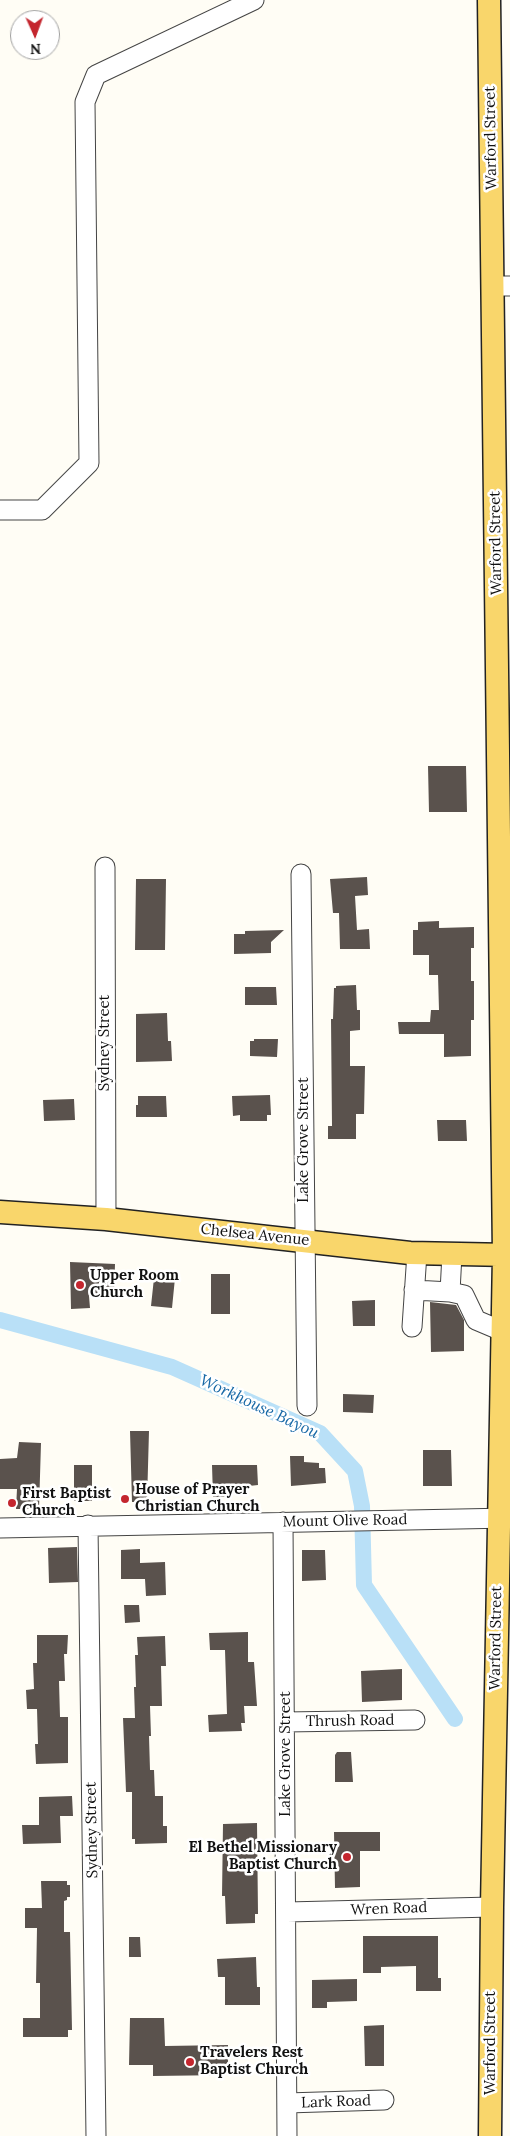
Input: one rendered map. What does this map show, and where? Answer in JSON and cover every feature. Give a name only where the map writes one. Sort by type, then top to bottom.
[{"type":"main road","name":"Warford Street","points":[[489,0],[501,286],[507,1255],[502,1331],[504,1518],[492,1906],[490,2136]]},
{"type":"main road","name":"Chelsea Avenue","points":[[0,1212],[106,1220],[417,1253],[507,1255]]},
{"type":"street","points":[[0,510],[42,510],[89,463],[85,102],[96,75],[254,0]]},
{"type":"street","name":"Sydney Street","points":[[105,866],[106,1220]]},
{"type":"street","name":"Lake Grove Street","points":[[302,874],[307,1406]]},
{"type":"street","points":[[412,1327],[417,1253]]},
{"type":"street","points":[[450,1292],[452,1254]]},
{"type":"street","points":[[414,1290],[450,1292],[464,1295],[476,1320],[502,1331]]},
{"type":"street","name":"Mount Olive Road","points":[[0,1528],[504,1518]]},
{"type":"street","name":"Lake Grove Street","points":[[283,1522],[287,2136]]},
{"type":"street","name":"Sydney Street","points":[[88,1525],[96,2136]]},
{"type":"street","name":"Thrush Road","points":[[285,1722],[415,1720]]},
{"type":"street","name":"Wren Road","points":[[287,1912],[492,1906]]},
{"type":"street","name":"Lark Road","points":[[287,2103],[384,2100]]},
{"type":"building","points":[[428,766],[466,766],[467,812],[429,812]]},
{"type":"building","points":[[367,877],[368,895],[355,896],[357,930],[369,929],[370,949],[340,949],[339,913],[333,913],[330,879]]},
{"type":"building","points":[[136,879],[166,879],[165,950],[135,950]]},
{"type":"building","points":[[439,921],[439,928],[474,927],[474,948],[471,948],[471,981],[474,981],[474,1020],[471,1020],[471,1056],[444,1057],[444,1034],[399,1034],[398,1022],[430,1022],[431,1010],[439,1010],[438,975],[429,975],[429,955],[413,955],[413,930],[418,930],[418,922]]},
{"type":"building","points":[[284,930],[271,942],[271,953],[234,954],[234,934],[245,934],[245,931]]},
{"type":"building","points":[[356,985],[357,1010],[360,1010],[360,1030],[350,1031],[350,1066],[365,1066],[364,1114],[356,1114],[356,1139],[328,1139],[328,1126],[332,1126],[331,1019],[333,1019],[334,988],[336,986]]},
{"type":"building","points":[[245,987],[276,987],[277,1005],[245,1005]]},
{"type":"building","points":[[167,1013],[168,1041],[171,1041],[172,1061],[136,1062],[136,1014]]},
{"type":"building","points":[[254,1039],[278,1039],[277,1057],[250,1056],[250,1041],[254,1041]]},
{"type":"building","points":[[270,1095],[271,1115],[267,1115],[267,1121],[240,1121],[240,1115],[233,1116],[232,1096]]},
{"type":"building","points":[[138,1096],[166,1096],[167,1117],[136,1117]]},
{"type":"building","points":[[74,1099],[75,1120],[44,1121],[43,1100]]},
{"type":"building","points":[[437,1120],[466,1120],[467,1141],[438,1141]]},
{"type":"building","points":[[70,1262],[115,1264],[114,1296],[89,1296],[90,1308],[71,1309]]},
{"type":"building","points":[[211,1274],[230,1274],[230,1314],[211,1314]]},
{"type":"building","points":[[162,1277],[175,1278],[172,1308],[151,1306],[154,1278],[162,1279]]},
{"type":"building","points":[[375,1300],[375,1326],[353,1326],[352,1301]]},
{"type":"building","points":[[430,1302],[456,1305],[464,1320],[464,1351],[431,1352]]},
{"type":"building","points":[[343,1394],[374,1395],[373,1413],[343,1412]]},
{"type":"building","points":[[130,1431],[149,1431],[147,1502],[132,1502]]},
{"type":"building","points":[[19,1442],[41,1443],[39,1509],[16,1509],[17,1489],[0,1489],[0,1459],[17,1458]]},
{"type":"building","points":[[423,1450],[451,1450],[452,1486],[423,1486]]},
{"type":"building","points":[[290,1456],[304,1456],[304,1462],[319,1463],[319,1468],[325,1468],[326,1483],[291,1486]]},
{"type":"building","points":[[74,1465],[92,1465],[92,1501],[74,1501]]},
{"type":"building","points":[[212,1465],[257,1465],[258,1485],[231,1488],[229,1497],[213,1497]]},
{"type":"building","points":[[77,1547],[78,1582],[49,1583],[48,1548]]},
{"type":"building","points":[[140,1549],[140,1563],[165,1562],[166,1595],[146,1596],[145,1579],[121,1579],[121,1550]]},
{"type":"building","points":[[302,1550],[325,1550],[326,1580],[302,1581]]},
{"type":"building","points":[[124,1605],[139,1605],[140,1622],[125,1623]]},
{"type":"building","points":[[248,1632],[248,1662],[254,1662],[257,1706],[244,1706],[245,1723],[241,1723],[242,1731],[209,1732],[208,1715],[227,1714],[225,1650],[210,1650],[209,1633]]},
{"type":"building","points":[[37,1635],[68,1635],[67,1654],[64,1654],[65,1681],[59,1681],[60,1717],[68,1717],[68,1763],[36,1764],[35,1744],[38,1744],[37,1709],[27,1709],[26,1690],[34,1689],[33,1663],[37,1663]]},
{"type":"building","points":[[165,1636],[166,1666],[161,1666],[162,1706],[150,1706],[151,1736],[149,1736],[150,1770],[154,1770],[155,1796],[163,1796],[163,1826],[167,1826],[167,1843],[135,1844],[135,1839],[132,1839],[132,1792],[126,1792],[123,1718],[135,1718],[134,1687],[136,1687],[135,1655],[138,1655],[137,1637]]},
{"type":"building","points":[[402,1669],[402,1700],[362,1702],[361,1671]]},
{"type":"building","points":[[337,1752],[351,1752],[353,1782],[335,1782],[335,1755]]},
{"type":"building","points":[[72,1796],[73,1816],[60,1816],[61,1843],[23,1844],[22,1825],[39,1825],[39,1797]]},
{"type":"building","points":[[257,1823],[258,1914],[255,1914],[255,1923],[226,1924],[225,1896],[222,1896],[223,1824]]},
{"type":"building","points":[[334,1832],[380,1832],[380,1851],[360,1851],[360,1887],[335,1888]]},
{"type":"building","points":[[41,1881],[67,1881],[67,1885],[70,1885],[70,1897],[67,1897],[67,1900],[64,1901],[64,1932],[70,1932],[72,2030],[68,2030],[68,2037],[23,2037],[23,2018],[40,2018],[40,1983],[36,1983],[37,1928],[25,1928],[25,1908],[42,1908]]},
{"type":"building","points":[[363,1936],[438,1936],[438,1978],[441,1978],[441,1991],[416,1991],[416,1966],[381,1967],[381,1973],[363,1973]]},
{"type":"building","points":[[129,1937],[140,1937],[141,1957],[129,1957]]},
{"type":"building","points":[[256,1957],[260,2005],[225,2005],[225,1977],[218,1977],[217,1959]]},
{"type":"building","points":[[357,1979],[357,2001],[327,2002],[327,2008],[312,2008],[312,1980]]},
{"type":"building","points":[[130,2018],[164,2018],[165,2046],[228,2045],[228,2075],[153,2076],[153,2065],[129,2065]]},
{"type":"building","points":[[384,2025],[384,2066],[365,2066],[364,2026]]},
{"type":"waterway","name":"Workhouse Bayou","points":[[0,1320],[172,1367],[320,1433],[355,1471],[362,1506],[364,1585],[455,1719]]},
{"type":"place","name":"Upper Room Church","points":[[80,1285]]},
{"type":"place","name":"House of Prayer Christian Church","points":[[125,1499]]},
{"type":"place","name":"First Baptist Church","points":[[12,1503]]},
{"type":"place","name":"El Bethel Missionary Baptist Church","points":[[347,1857]]},
{"type":"place","name":"Travelers Rest Baptist Church","points":[[190,2062]]}]
